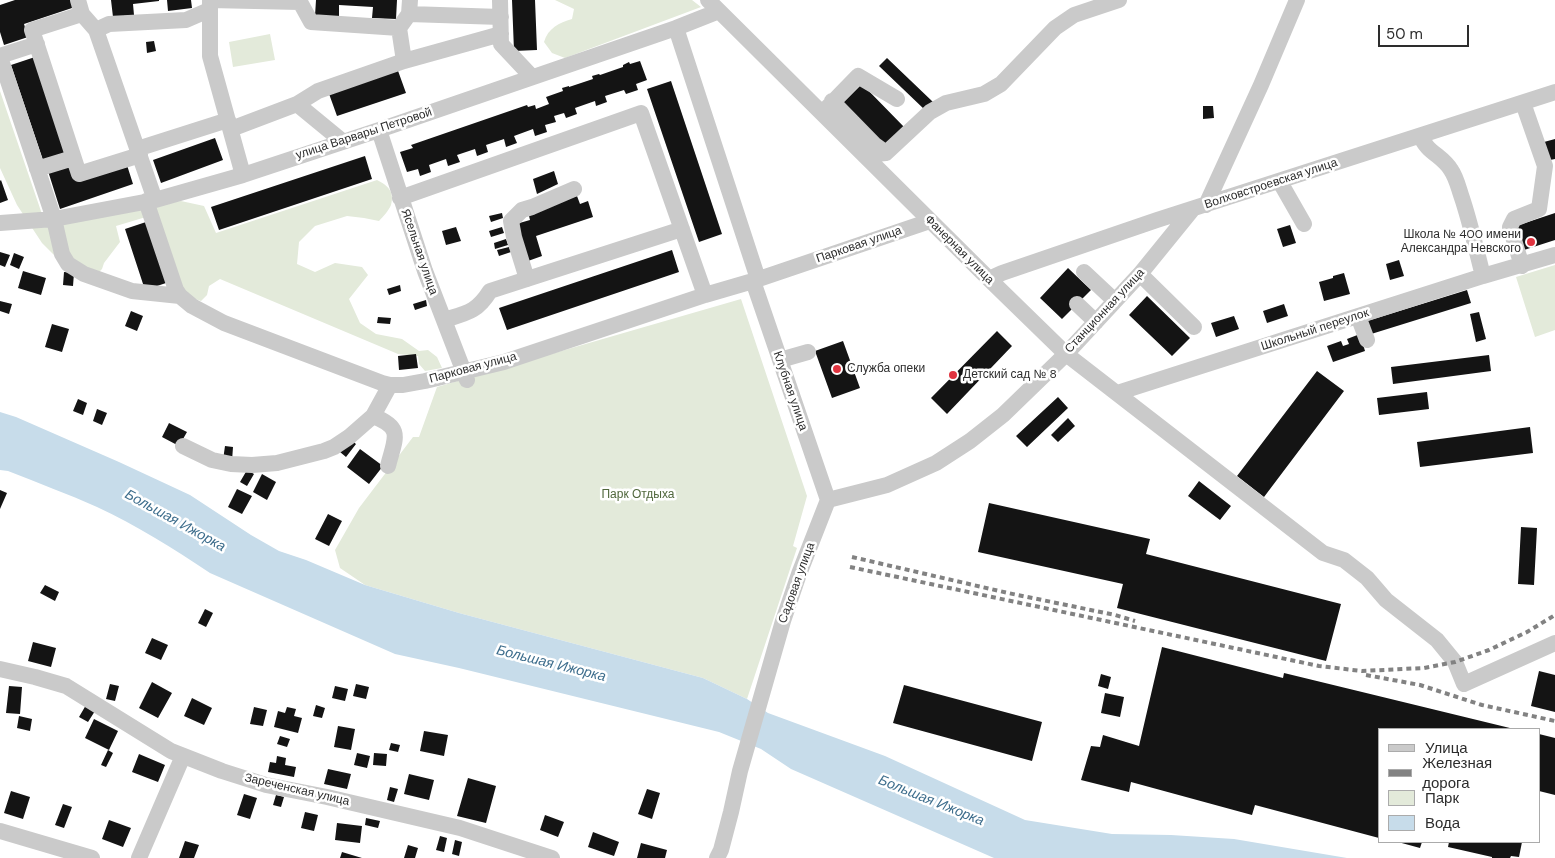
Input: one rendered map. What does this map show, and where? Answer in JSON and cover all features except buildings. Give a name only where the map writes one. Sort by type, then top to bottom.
[{"type":"street","points":[[243,175],[210,56],[210,0],[300,1],[311,22],[399,28]]},
{"type":"street","points":[[500,0],[501,44],[532,77]]},
{"type":"street","points":[[875,151],[930,112],[946,103],[984,94],[1001,84],[1055,28],[1074,15],[1120,0]]},
{"type":"street","name":"Станционная улица","points":[[828,500],[887,485],[936,463],[970,441],[1003,415],[1066,354],[1199,207],[1262,85],[1297,0]]},
{"type":"street","name":"Фанерная улица","points":[[714,6],[875,151],[930,221],[1066,354],[1323,553],[1344,560],[1367,578],[1386,600],[1437,640],[1455,662],[1464,684],[1555,642]]},
{"type":"street","name":"улица Варвары Петровой","points":[[0,223],[54,219],[151,200],[243,175],[676,28],[714,6]]},
{"type":"street","points":[[180,296],[176,290],[138,152],[96,30],[80,7],[32,30],[78,174],[138,152],[297,104],[318,91],[501,26]]},
{"type":"street","points":[[404,61],[399,28],[410,7],[501,26]]},
{"type":"street","points":[[96,30],[109,24],[186,20],[209,10]]},
{"type":"street","name":"Клубная улица","points":[[676,28],[780,360],[828,500]]},
{"type":"street","points":[[0,56],[36,44]]},
{"type":"street","name":"Парковая улица","points":[[0,56],[54,219],[62,254],[68,264],[84,274],[132,291],[180,296],[192,306],[224,323],[390,385],[466,377],[504,362],[930,221]]},
{"type":"street","points":[[827,107],[858,76],[897,100]]},
{"type":"street","name":"Волховстроевская улица","points":[[989,279],[1199,207],[1555,92]]},
{"type":"street","points":[[1518,267],[1510,227],[1514,219],[1540,209],[1545,166],[1523,103]]},
{"type":"street","points":[[297,104],[342,141]]},
{"type":"street","points":[[400,198],[641,113],[705,295]]},
{"type":"street","name":"Ясельная улица","points":[[379,130],[425,271],[466,377]]},
{"type":"street","points":[[1421,136],[1427,148],[1451,168],[1456,178],[1465,205],[1483,276]]},
{"type":"street","points":[[37,170],[73,158]]},
{"type":"street","points":[[1280,182],[1304,224]]},
{"type":"street","points":[[527,279],[514,238],[511,221],[522,210],[574,189]]},
{"type":"street","points":[[444,320],[474,310],[483,302],[490,291],[682,228]]},
{"type":"street","name":"Школьный переулок","points":[[1117,393],[1483,276],[1555,255]]},
{"type":"street","points":[[1140,274],[1194,327]]},
{"type":"street","points":[[1093,275],[1115,301]]},
{"type":"street","points":[[1077,304],[1096,322]]},
{"type":"street","points":[[1358,316],[1367,340]]},
{"type":"street","points":[[780,360],[808,352]]},
{"type":"street","points":[[183,446],[212,460],[231,464],[252,465],[276,463],[324,451],[334,447],[373,416],[390,385]]},
{"type":"street","points":[[373,416],[386,421],[395,432],[396,438],[388,466]]},
{"type":"street","name":"Садовая улица","points":[[716,858],[731,812],[740,771],[783,622],[828,500]]},
{"type":"street","name":"Зареченская улица","points":[[0,669],[66,686],[172,751],[222,771],[266,785],[460,828],[552,858]]},
{"type":"street","points":[[139,858],[183,756]]},
{"type":"street","points":[[0,832],[92,858]]},
{"type":"green space","points":[[555,0],[692,0],[701,7],[565,58],[552,53],[544,42],[548,33],[555,27],[572,19],[574,9]]},
{"type":"green space","points":[[270,34],[275,60],[233,67],[229,42]]},
{"type":"green space","points":[[0,91],[45,223],[151,204],[181,201],[204,206],[216,233],[377,180],[381,182],[391,192],[392,200],[389,209],[379,221],[347,216],[315,226],[299,242],[297,264],[315,272],[335,263],[362,267],[368,275],[349,299],[360,323],[376,334],[402,339],[419,351],[428,350],[437,357],[442,368],[425,371],[419,364],[418,356],[398,354],[220,279],[209,286],[207,295],[201,301],[186,296],[156,214],[116,226],[120,242],[97,274],[61,262],[42,243],[17,205],[0,168]]},
{"type":"green space","points":[[1555,265],[1555,330],[1535,337],[1516,277]]},
{"type":"green space","name":"Парк Отдыха","points":[[741,299],[807,496],[793,546],[797,548],[747,699],[703,678],[459,613],[365,585],[340,568],[335,550],[359,508],[413,437],[419,437],[437,387]]},
{"type":"water","name":"Большая Ижорка","points":[[0,412],[16,417],[190,495],[279,551],[306,560],[365,585],[459,613],[703,678],[747,699],[768,713],[885,756],[1025,820],[1112,834],[1234,839],[1347,858],[994,858],[791,769],[761,749],[719,732],[395,654],[210,573],[155,538],[112,514],[8,471],[0,470]]},
{"type":"railway","points":[[852,557],[1135,621]]},
{"type":"railway","points":[[850,567],[1319,666],[1362,671],[1424,668],[1455,662],[1489,650],[1527,632],[1555,615]]},
{"type":"railway","points":[[1366,675],[1420,685],[1482,705],[1555,721]]},
{"type":"place","name":"Школа № 400 имени Александра Невского","points":[[1531,242]]},
{"type":"place","name":"Служба опеки","points":[[837,369]]},
{"type":"place","name":"Детский сад № 8","points":[[953,375]]}]
